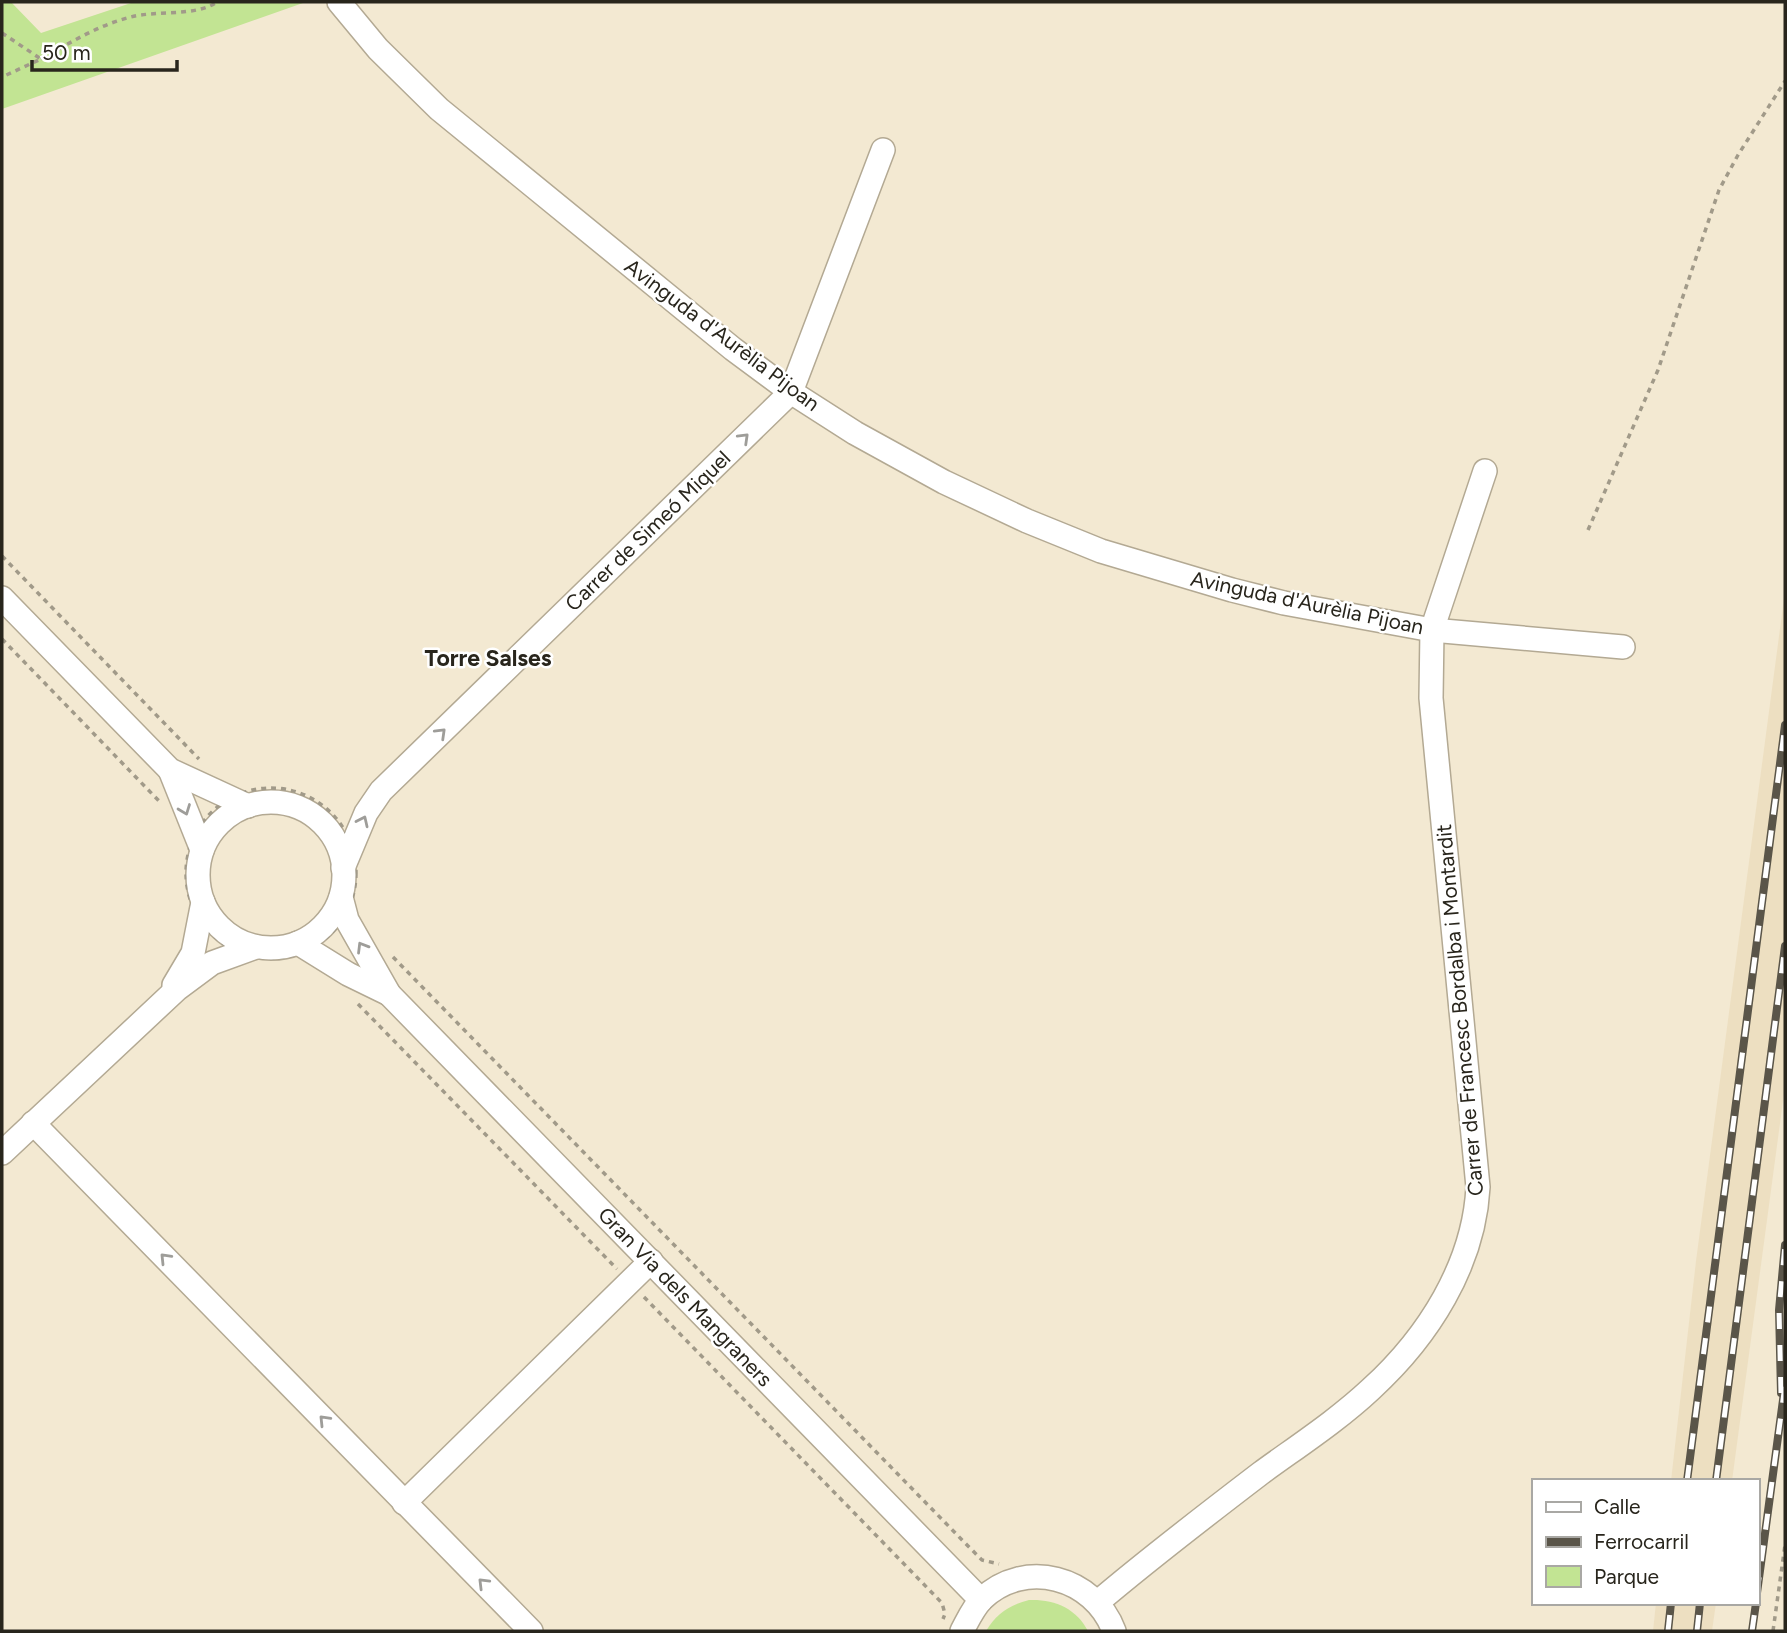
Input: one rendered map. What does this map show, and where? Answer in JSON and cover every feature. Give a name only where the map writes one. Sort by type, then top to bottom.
[{"type":"street","name":"Avinguda d'Aurèlia Pijoan","points":[[339,2],[405,77],[472,139],[733,349],[855,433],[944,482],[1027,521],[1101,551],[1284,603],[1432,630],[1623,647]]},
{"type":"street","name":"Carrer de Simeó Miquel","points":[[343,868],[366,813],[381,791],[791,391],[883,150]]},
{"type":"street","name":"Carrer de Francesc Bordalba i Montardit","points":[[1098,1602],[1146,1561],[1370,1391],[1417,1340],[1450,1288],[1468,1248],[1477,1206],[1476,1149],[1431,698],[1432,630],[1485,471]]},
{"type":"street","points":[[2,598],[170,770],[244,795],[302,809],[316,818],[338,845],[349,902],[333,913],[298,953],[274,948],[247,950],[212,963],[164,999],[2,1153]]},
{"type":"street","points":[[164,999],[181,976],[193,953],[201,911],[198,867],[170,770]]},
{"type":"street","points":[[192,847],[210,835],[244,795]]},
{"type":"street","name":"Gran Via dels Mangraners","points":[[349,902],[389,994]]},
{"type":"street","points":[[201,911],[247,950]]},
{"type":"street","name":"Gran Via dels Mangraners","points":[[298,953],[389,994],[981,1600]]},
{"type":"street","points":[[33,1124],[531,1631]]},
{"type":"street","points":[[404,1503],[651,1261]]},
{"type":"street","points":[[952,1628],[999,1587],[1019,1579],[1040,1576],[1062,1580],[1081,1589],[1098,1602],[1110,1619],[1114,1631]]},
{"type":"path","points":[[2,77],[87,33],[119,20],[158,12],[186,12],[217,2]]},
{"type":"path","points":[[2,33],[41,59]]},
{"type":"path","points":[[1588,530],[1658,370],[1719,190],[1785,81]]},
{"type":"path","points":[[2,556],[207,768]]},
{"type":"path","points":[[2,639],[165,808]]},
{"type":"path","points":[[286,789],[313,798],[335,817],[352,845],[357,869],[349,902],[331,935],[298,953],[262,958],[217,939],[201,911],[189,898],[185,874],[199,826],[215,808],[244,795],[286,789]]},
{"type":"path","points":[[391,955],[968,1546]]},
{"type":"path","points":[[349,995],[942,1603],[952,1628]]},
{"type":"path","points":[[1773,1631],[1785,1545]]},
{"type":"shaded area","points":[[1785,591],[1785,1086],[1732,1479],[1671,1479],[1696,1261]]},
{"type":"shaded area","points":[[1656,1605],[1716,1605],[1712,1631],[1653,1631]]},
{"type":"green space","points":[[2,2],[11,2],[41,33],[134,2],[303,3],[2,109]]},
{"type":"green space","points":[[1029,1600],[1047,1601],[1063,1606],[1077,1616],[1088,1631],[986,1631],[1004,1611]]},
{"type":"railway","points":[[1687,1479],[1785,725]]},
{"type":"railway","points":[[1716,1479],[1785,946]]},
{"type":"railway","points":[[1781,1393],[1779,1310],[1785,1245]]},
{"type":"railway","points":[[1759,1578],[1785,1385]]},
{"type":"railway","points":[[1668,1631],[1671,1605]]},
{"type":"railway","points":[[1697,1631],[1700,1605]]},
{"type":"railway","points":[[1752,1631],[1756,1605]]},
{"type":"district","name":"Torre Salses","points":[[488,658]]}]
